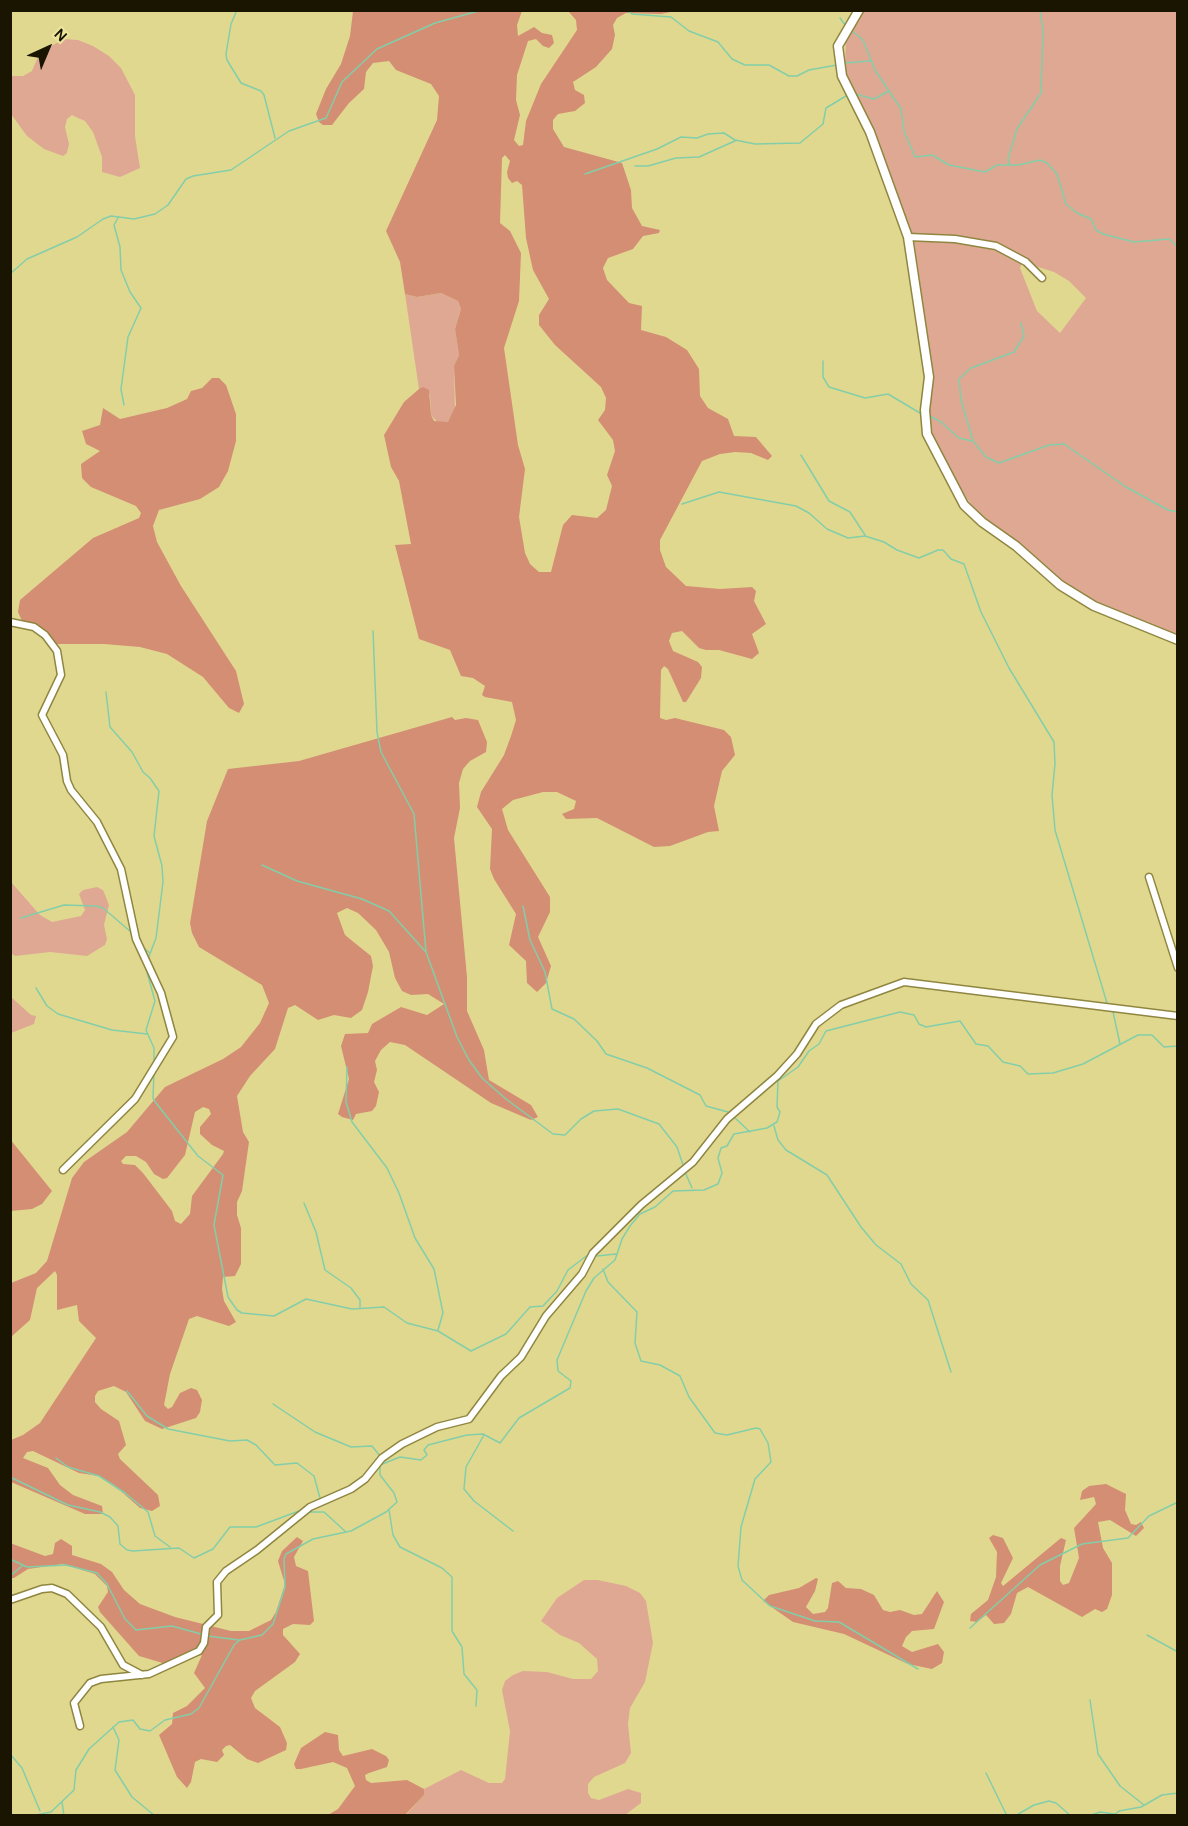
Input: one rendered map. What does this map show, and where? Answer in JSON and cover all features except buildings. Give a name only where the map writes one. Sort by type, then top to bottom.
[{"type":"main road","points":[[859,10],[853,25],[838,46],[842,76],[876,147],[908,237],[929,377],[925,410],[927,434],[964,505],[1060,585],[1094,606],[1178,640]]},
{"type":"street","points":[[908,237],[955,239],[996,246],[1026,262],[1042,278]]},
{"type":"street","points":[[10,622],[34,627],[45,635],[57,651],[61,675],[42,715],[63,755],[67,781],[71,790],[97,822],[121,869],[136,939],[161,993],[173,1037],[135,1099],[63,1170]]},
{"type":"street","points":[[1149,876],[1178,968]]},
{"type":"street","points":[[80,1726],[74,1703],[87,1686],[101,1679],[142,1675],[199,1651],[204,1643],[206,1627],[218,1615],[217,1582],[226,1571],[257,1551],[310,1507],[351,1489],[365,1479],[382,1458],[402,1444],[437,1427],[469,1419],[501,1376],[521,1357],[546,1316],[582,1274],[593,1253],[641,1205],[693,1162],[727,1119],[777,1076],[797,1054],[816,1024],[840,1005],[904,982],[1178,1016]]},
{"type":"street","points":[[10,1600],[42,1589],[52,1588],[67,1594],[101,1627],[123,1665],[142,1675]]},
{"type":"shaded area","points":[[353,11],[522,11],[517,25],[518,36],[534,27],[542,33],[552,35],[554,43],[549,48],[536,39],[528,41],[517,75],[516,100],[520,115],[514,140],[519,146],[523,145],[526,121],[541,84],[577,30],[576,20],[568,11],[675,11],[661,14],[626,13],[617,18],[613,25],[615,35],[612,49],[596,67],[573,82],[575,90],[584,95],[585,103],[575,111],[558,114],[553,120],[553,129],[564,147],[622,163],[631,190],[632,208],[642,226],[660,230],[659,233],[643,236],[633,249],[608,258],[603,268],[607,280],[629,303],[642,306],[641,330],[666,337],[687,350],[699,369],[700,396],[708,408],[728,419],[734,436],[756,437],[772,456],[768,460],[751,453],[735,452],[720,454],[702,461],[660,540],[660,550],[666,567],[686,586],[720,589],[752,587],[756,591],[754,601],[766,624],[752,634],[759,653],[752,659],[719,650],[699,648],[682,631],[672,633],[669,641],[673,651],[698,662],[702,667],[701,678],[686,702],[683,702],[668,669],[664,666],[661,670],[660,718],[666,720],[675,718],[724,730],[731,737],[735,755],[722,771],[714,806],[719,831],[708,832],[670,846],[654,847],[597,818],[566,819],[562,814],[574,809],[576,801],[557,792],[543,792],[513,800],[502,809],[508,830],[550,897],[550,912],[538,937],[551,966],[546,983],[537,992],[527,983],[526,961],[509,945],[516,914],[490,869],[492,829],[477,807],[481,792],[504,755],[511,736],[516,720],[512,702],[482,695],[485,686],[473,678],[461,676],[450,650],[419,639],[395,545],[411,544],[399,481],[391,467],[384,435],[404,402],[423,387],[429,390],[431,415],[434,421],[448,422],[456,405],[454,366],[459,355],[455,329],[461,309],[458,301],[441,293],[417,297],[405,294],[400,262],[386,231],[437,120],[439,96],[431,84],[396,70],[389,61],[373,63],[366,72],[364,89],[349,103],[332,125],[323,125],[316,114],[326,89],[341,64],[350,36]],"holes":[[[505,155],[510,161],[508,178],[512,183],[517,181],[522,185],[526,238],[533,270],[549,299],[539,315],[539,325],[555,345],[601,387],[606,398],[605,410],[598,420],[613,440],[615,451],[607,475],[612,486],[606,510],[597,518],[572,515],[563,525],[551,572],[539,572],[530,564],[525,553],[519,517],[525,469],[518,445],[504,348],[519,301],[521,253],[510,231],[500,223],[502,158]]]},
{"type":"shaded area","points":[[859,11],[1177,11],[1177,637],[1083,599],[973,508],[929,438],[926,413],[933,372],[914,242],[845,70],[846,36]],"holes":[[[1022,262],[1054,272],[1069,281],[1086,298],[1060,333],[1037,311],[1020,268]]]},
{"type":"shaded area","points":[[64,39],[78,40],[93,46],[109,56],[121,68],[135,95],[135,136],[140,168],[120,177],[102,172],[102,157],[93,132],[85,121],[72,115],[67,119],[65,127],[69,144],[67,153],[63,156],[44,149],[27,136],[11,114],[11,76],[23,76],[32,71],[40,52]]},
{"type":"shaded area","points":[[441,293],[458,301],[461,309],[455,329],[459,355],[454,366],[455,411],[448,422],[438,423],[431,415],[430,395],[427,389],[419,389],[405,294],[417,297]]},
{"type":"shaded area","points":[[212,378],[219,378],[226,385],[236,414],[236,441],[228,471],[219,487],[200,499],[159,510],[153,526],[157,542],[181,586],[236,671],[244,704],[239,713],[229,708],[203,677],[167,654],[140,647],[55,644],[22,621],[18,612],[20,600],[93,538],[139,518],[141,513],[136,506],[91,487],[82,478],[81,464],[100,451],[86,444],[82,431],[100,425],[103,408],[120,419],[167,408],[187,399],[191,391],[202,388]]},
{"type":"shaded area","points":[[452,717],[455,720],[466,718],[478,720],[487,742],[486,752],[470,761],[463,769],[459,783],[460,808],[454,838],[467,977],[467,1011],[484,1050],[489,1080],[531,1105],[538,1117],[531,1120],[491,1103],[405,1045],[390,1042],[381,1050],[375,1061],[377,1070],[374,1082],[379,1092],[376,1106],[372,1111],[356,1114],[353,1120],[338,1114],[349,1079],[341,1046],[345,1034],[368,1033],[372,1024],[401,1007],[427,1015],[444,1004],[428,994],[411,995],[402,991],[395,978],[389,952],[376,930],[358,913],[347,908],[337,913],[345,935],[371,956],[373,966],[368,992],[362,1010],[351,1018],[334,1015],[318,1020],[295,1005],[288,1008],[275,1049],[250,1076],[237,1096],[243,1132],[249,1142],[242,1191],[237,1202],[237,1215],[241,1228],[241,1264],[235,1276],[223,1277],[222,1289],[224,1301],[236,1322],[229,1326],[197,1316],[189,1319],[170,1374],[164,1405],[168,1409],[172,1407],[180,1393],[191,1388],[197,1390],[202,1400],[200,1412],[196,1418],[162,1429],[145,1421],[126,1392],[114,1386],[98,1391],[95,1396],[95,1402],[101,1409],[119,1421],[126,1445],[118,1454],[120,1459],[158,1495],[160,1506],[152,1511],[140,1508],[114,1485],[99,1476],[79,1473],[33,1451],[27,1452],[23,1458],[48,1468],[60,1485],[73,1495],[102,1506],[103,1514],[85,1514],[11,1482],[11,1440],[40,1423],[96,1338],[79,1321],[77,1305],[57,1310],[55,1271],[37,1288],[30,1320],[11,1337],[11,1283],[36,1273],[47,1261],[72,1178],[84,1162],[127,1132],[165,1087],[223,1059],[241,1047],[260,1023],[269,1003],[262,985],[199,947],[190,923],[207,821],[228,769],[299,761]],"holes":[[[203,1107],[209,1109],[211,1114],[200,1127],[200,1134],[212,1145],[224,1151],[192,1196],[190,1214],[181,1224],[175,1221],[172,1211],[143,1173],[135,1165],[123,1164],[121,1161],[126,1156],[136,1156],[146,1162],[154,1174],[163,1179],[167,1178],[185,1155],[195,1112]]]},
{"type":"shaded area","points":[[11,882],[40,915],[52,922],[81,916],[85,910],[79,894],[83,890],[97,887],[103,890],[109,905],[104,925],[107,939],[105,945],[87,956],[50,952],[15,956],[11,953]]},
{"type":"shaded area","points":[[10,996],[31,1015],[36,1016],[34,1024],[11,1033]]},
{"type":"shaded area","points":[[10,1139],[52,1191],[42,1204],[32,1209],[11,1211]]},
{"type":"shaded area","points":[[1106,1484],[1126,1494],[1125,1510],[1131,1524],[1136,1525],[1141,1522],[1144,1528],[1136,1536],[1110,1520],[1098,1522],[1103,1548],[1112,1563],[1112,1595],[1107,1609],[1102,1612],[1095,1609],[1082,1617],[1028,1587],[1017,1593],[1011,1614],[1004,1623],[994,1624],[986,1615],[977,1622],[970,1621],[971,1614],[988,1600],[996,1577],[997,1552],[989,1538],[993,1535],[1003,1538],[1013,1558],[1001,1583],[1003,1586],[1061,1538],[1066,1540],[1060,1566],[1060,1581],[1063,1585],[1069,1583],[1079,1558],[1074,1528],[1096,1504],[1094,1497],[1080,1500],[1082,1491],[1089,1486]]},
{"type":"shaded area","points":[[297,1537],[303,1541],[294,1557],[296,1566],[308,1571],[314,1621],[310,1625],[293,1624],[283,1629],[283,1635],[300,1654],[295,1662],[255,1691],[251,1698],[255,1708],[280,1727],[287,1743],[286,1750],[258,1763],[247,1759],[230,1745],[226,1746],[222,1750],[224,1755],[217,1762],[201,1759],[195,1762],[191,1782],[187,1788],[177,1777],[159,1735],[172,1724],[173,1713],[187,1706],[205,1688],[194,1673],[202,1655],[166,1664],[139,1656],[100,1612],[98,1607],[108,1592],[107,1586],[95,1574],[63,1564],[28,1569],[11,1578],[10,1543],[45,1556],[53,1554],[55,1543],[61,1539],[72,1546],[72,1555],[101,1564],[112,1572],[124,1590],[140,1604],[175,1617],[231,1631],[249,1631],[271,1620],[276,1612],[285,1584],[278,1561],[282,1551]]},
{"type":"shaded area","points":[[818,1579],[815,1591],[806,1607],[813,1614],[825,1612],[828,1608],[832,1583],[838,1581],[846,1588],[861,1589],[874,1595],[883,1610],[890,1612],[900,1610],[914,1615],[922,1614],[937,1591],[944,1602],[934,1629],[912,1631],[902,1646],[912,1652],[938,1644],[944,1652],[942,1663],[932,1669],[908,1664],[844,1634],[793,1622],[763,1601],[769,1595],[799,1588]]},
{"type":"shaded area","points":[[584,1580],[598,1580],[626,1586],[640,1593],[646,1601],[653,1643],[645,1682],[630,1708],[628,1724],[631,1753],[625,1763],[594,1777],[588,1784],[588,1793],[591,1798],[599,1800],[628,1789],[641,1793],[641,1803],[625,1815],[405,1816],[424,1795],[424,1789],[461,1770],[489,1783],[502,1783],[505,1779],[510,1731],[502,1690],[505,1681],[523,1671],[547,1672],[573,1679],[591,1679],[598,1671],[597,1659],[579,1643],[560,1635],[541,1621],[557,1598]]},
{"type":"shaded area","points":[[325,1732],[338,1735],[339,1750],[343,1756],[372,1749],[386,1756],[389,1760],[387,1767],[365,1775],[366,1780],[371,1783],[407,1780],[424,1789],[424,1795],[405,1815],[328,1815],[338,1809],[355,1786],[347,1768],[333,1762],[301,1769],[296,1769],[294,1764],[301,1748]]},
{"type":"waterway","points":[[237,10],[231,24],[227,60],[241,83],[261,91],[264,95],[275,138]]},
{"type":"waterway","points":[[10,274],[27,259],[77,237],[103,219],[111,216],[134,219],[155,214],[168,205],[186,179],[231,170],[289,131],[326,118],[342,82],[377,49],[435,23],[482,10]]},
{"type":"waterway","points":[[626,10],[632,14],[671,17],[689,31],[718,42],[732,59],[745,65],[769,65],[789,76],[837,65]]},
{"type":"waterway","points":[[1009,164],[1008,159],[1017,129],[1041,93],[1043,30],[1040,10]]},
{"type":"waterway","points":[[840,18],[846,26]]},
{"type":"waterway","points":[[852,31],[863,40],[875,70],[901,109],[904,131],[915,157],[932,155],[949,165],[985,172],[997,165],[1018,165],[1040,160],[1047,163],[1057,174],[1066,204],[1077,213],[1091,219],[1096,230],[1134,242],[1169,239],[1178,247]]},
{"type":"waterway","points":[[845,63],[870,61]]},
{"type":"waterway","points":[[855,94],[874,99],[889,91]]},
{"type":"waterway","points":[[585,174],[657,149],[681,137],[697,138],[708,134],[724,133],[735,140],[755,144],[800,143],[823,124],[826,108],[846,96]]},
{"type":"waterway","points":[[635,166],[648,166],[676,158],[699,157],[737,140]]},
{"type":"waterway","points":[[118,218],[114,225],[120,247],[121,270],[130,292],[141,308],[128,337],[121,389],[124,405]]},
{"type":"waterway","points":[[1021,323],[1024,336],[1014,352],[971,368],[959,379],[961,400],[973,441],[986,457],[999,463],[1049,445],[1064,444],[1126,487],[1168,510],[1178,512]]},
{"type":"waterway","points":[[823,361],[823,377],[829,387],[865,398],[888,394],[920,413]]},
{"type":"waterway","points":[[930,416],[941,422],[959,438],[972,441]]},
{"type":"waterway","points":[[801,455],[829,501],[850,512],[865,535]]},
{"type":"waterway","points":[[682,504],[719,492],[796,506],[809,513],[827,529],[848,538],[865,536],[919,558],[943,550],[951,559],[964,564],[981,612],[1009,668],[1054,742],[1055,764],[1052,795],[1055,830],[1107,1003]]},
{"type":"waterway","points":[[373,631],[377,732],[381,752],[414,814],[426,952],[457,1037],[469,1060],[482,1078],[553,1134],[565,1135],[581,1119],[594,1111],[618,1109],[659,1124],[677,1147],[683,1165]]},
{"type":"waterway","points":[[106,692],[110,727],[132,752],[143,772],[159,791],[154,836],[162,866],[163,882],[156,938],[148,959]]},
{"type":"waterway","points":[[262,865],[297,881],[362,899],[389,911],[425,951]]},
{"type":"waterway","points":[[21,918],[64,905],[96,906],[103,908],[131,932]]},
{"type":"waterway","points":[[523,906],[530,940],[545,972],[552,1009],[574,1019],[597,1041],[606,1054],[647,1068],[700,1095],[706,1106],[728,1112]]},
{"type":"waterway","points":[[142,947],[150,953]]},
{"type":"waterway","points":[[145,965],[155,1001],[146,1030],[154,1048],[154,1060]]},
{"type":"waterway","points":[[36,988],[47,1006],[58,1014],[112,1030],[147,1034]]},
{"type":"waterway","points":[[31,1816],[51,1812],[74,1790],[76,1770],[89,1749],[119,1722],[133,1720],[140,1729],[150,1731],[165,1720],[191,1714],[199,1708],[234,1645],[240,1640],[262,1635],[273,1624],[285,1587],[284,1559],[286,1554],[313,1539],[351,1531],[386,1512],[397,1502],[394,1493],[380,1475],[380,1465],[400,1457],[421,1460],[427,1455],[424,1450],[428,1445],[467,1435],[483,1434],[500,1443],[519,1418],[570,1388],[571,1381],[558,1371],[557,1360],[586,1291],[594,1278],[615,1260],[622,1239],[630,1226],[640,1214],[655,1207],[673,1191],[704,1190],[718,1184],[722,1173],[718,1158],[721,1148],[727,1146],[734,1134],[767,1128],[777,1122],[780,1112],[777,1107],[778,1081],[798,1067],[809,1051],[819,1044],[826,1031],[900,1012],[914,1015],[919,1024],[926,1027],[960,1021],[976,1044],[988,1046],[1003,1062],[1020,1066],[1028,1074],[1053,1073],[1083,1064],[1138,1035],[1152,1035],[1164,1047],[1178,1046]]},
{"type":"waterway","points":[[1113,1012],[1120,1044]]},
{"type":"waterway","points":[[347,1067],[346,1102],[352,1122],[387,1168],[399,1193],[415,1238],[434,1269],[443,1313],[438,1330]]},
{"type":"waterway","points":[[154,1072],[153,1098],[156,1103],[198,1156],[223,1175],[214,1225],[228,1297],[242,1313],[274,1316],[306,1299],[352,1309],[384,1307],[407,1323],[438,1331],[471,1351],[506,1334],[530,1307],[543,1306],[557,1291],[568,1270],[589,1254]]},
{"type":"waterway","points":[[734,1117],[750,1132]]},
{"type":"waterway","points":[[774,1126],[778,1140],[786,1150],[827,1175],[861,1227],[876,1245],[901,1264],[911,1284],[928,1300],[951,1372]]},
{"type":"waterway","points":[[685,1172],[692,1188]]},
{"type":"waterway","points":[[304,1203],[316,1232],[325,1270],[351,1288],[360,1300],[360,1307]]},
{"type":"waterway","points":[[597,1256],[616,1254]]},
{"type":"waterway","points":[[603,1269],[608,1282],[637,1312],[635,1343],[641,1361],[660,1365],[680,1376],[689,1397],[715,1433],[727,1435],[756,1428],[760,1429],[768,1443],[771,1462],[755,1479],[741,1527],[738,1566],[742,1580],[770,1606],[815,1621],[839,1622],[918,1669]]},
{"type":"waterway","points":[[127,1391],[147,1416],[168,1429],[230,1441],[247,1440],[256,1445],[275,1465],[297,1463],[314,1476],[320,1498]]},
{"type":"waterway","points":[[273,1404],[315,1432],[351,1447],[372,1446],[380,1456]]},
{"type":"waterway","points":[[484,1435],[466,1467],[464,1489],[474,1501],[513,1531]]},
{"type":"waterway","points":[[56,1458],[68,1467],[99,1476],[125,1493],[148,1512],[155,1536],[170,1547]]},
{"type":"waterway","points":[[10,1477],[68,1505],[100,1512],[110,1517],[118,1526],[120,1544],[127,1550],[133,1551],[179,1548],[194,1558],[213,1549],[230,1527],[256,1527],[299,1511]]},
{"type":"waterway","points":[[970,1628],[1040,1565],[1082,1544],[1128,1538],[1149,1516],[1178,1502]]},
{"type":"waterway","points":[[389,1510],[393,1535],[400,1547],[442,1568],[452,1577],[452,1631],[462,1647],[464,1674],[477,1690],[476,1706]]},
{"type":"waterway","points":[[309,1512],[324,1512],[346,1532]]},
{"type":"waterway","points":[[10,1559],[27,1567],[66,1565],[97,1573],[107,1584],[125,1619],[136,1630],[172,1626],[201,1634]]},
{"type":"waterway","points":[[10,1576],[22,1566]]},
{"type":"waterway","points":[[1147,1635],[1178,1652]]},
{"type":"waterway","points":[[208,1636],[239,1640]]},
{"type":"waterway","points":[[1090,1700],[1098,1754],[1120,1786],[1144,1805]]},
{"type":"waterway","points":[[113,1727],[119,1740],[115,1770],[132,1797],[155,1816]]},
{"type":"waterway","points":[[10,1754],[22,1768],[40,1811]]},
{"type":"waterway","points":[[986,1773],[1007,1816]]},
{"type":"waterway","points":[[1113,1816],[1119,1811],[1141,1807],[1162,1795],[1178,1793]]},
{"type":"waterway","points":[[1015,1816],[1034,1805],[1049,1801],[1056,1803],[1071,1816]]},
{"type":"waterway","points":[[62,1802],[64,1816]]},
{"type":"waterway","points":[[1089,1816],[1100,1812],[1114,1814]]}]
